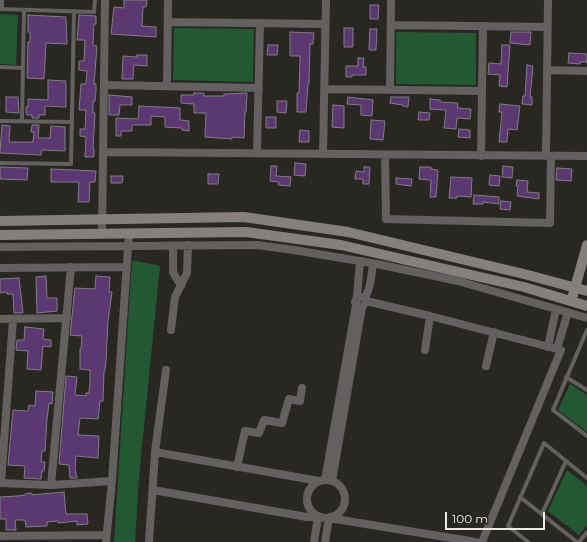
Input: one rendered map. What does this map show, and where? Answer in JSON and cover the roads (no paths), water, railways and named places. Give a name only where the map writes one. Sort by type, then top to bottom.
[{"type":"street","points":[[102,233],[105,0]]},
{"type":"street","points":[[167,86],[168,0]]},
{"type":"street","points":[[323,154],[326,0]]},
{"type":"street","points":[[390,90],[391,0]]},
{"type":"street","points":[[385,155],[386,219],[550,223],[547,70],[548,0]]},
{"type":"street","points":[[168,22],[325,24]]},
{"type":"street","points":[[257,153],[260,23]]},
{"type":"street","points":[[391,25],[548,27]]},
{"type":"street","points":[[482,156],[483,26]]},
{"type":"street","points":[[547,70],[587,71]]},
{"type":"street","points":[[105,85],[259,88]]},
{"type":"street","points":[[324,88],[482,91]]},
{"type":"street","points":[[104,152],[587,156]]},
{"type":"street","points":[[0,221],[244,217],[348,232],[528,275],[587,291]]},
{"type":"street","points":[[0,235],[246,232],[341,245],[524,287],[587,306]]},
{"type":"street","points":[[0,536],[106,538],[112,481],[129,233]]},
{"type":"street","points":[[171,330],[175,297],[187,273],[188,245]]},
{"type":"street","points":[[0,246],[257,245],[373,264],[458,282],[587,318]]},
{"type":"street","points":[[571,300],[587,245]]},
{"type":"street","points":[[173,246],[173,272],[181,286]]},
{"type":"street","points":[[325,480],[361,302],[360,262]]},
{"type":"street","points":[[361,302],[370,285],[373,264]]},
{"type":"street","points":[[51,485],[71,267]]},
{"type":"street","points":[[0,268],[126,267]]},
{"type":"street","points":[[361,302],[430,316],[561,350],[482,542]]},
{"type":"street","points":[[548,347],[556,309]]},
{"type":"street","points":[[557,349],[568,312]]},
{"type":"street","points":[[425,350],[430,316]]},
{"type":"street","points":[[0,319],[67,318]]},
{"type":"street","points":[[13,319],[0,483],[51,485],[112,481]]},
{"type":"street","points":[[486,366],[494,332]]},
{"type":"street","points":[[149,542],[155,452],[166,370]]},
{"type":"street","points":[[0,373],[9,373]]},
{"type":"street","points":[[238,467],[245,430],[259,433],[264,420],[282,423],[289,399],[300,401],[302,388]]},
{"type":"street","points":[[155,452],[238,467],[325,480],[338,484],[345,494],[346,501],[341,512],[336,516],[329,518]]},
{"type":"street","points":[[318,517],[309,508],[307,496],[313,485],[325,480]]},
{"type":"street","points":[[153,490],[307,517],[329,518],[476,542]]},
{"type":"street","points":[[314,542],[318,517]]},
{"type":"street","points":[[325,542],[329,518]]},
{"type":"lane","points":[[2,0],[1,9],[94,12],[94,0]]},
{"type":"lane","points":[[22,121],[24,10]]},
{"type":"lane","points":[[0,163],[71,164],[74,11]]},
{"type":"lane","points":[[0,67],[23,68]]},
{"type":"lane","points":[[0,121],[72,122]]},
{"type":"lane","points":[[587,330],[553,410],[587,436]]},
{"type":"lane","points":[[566,377],[587,390]]},
{"type":"lane","points":[[528,542],[508,526],[544,443],[587,478]]},
{"type":"lane","points":[[542,514],[566,461]]},
{"type":"lane","points":[[520,497],[578,542],[587,532]]}]
